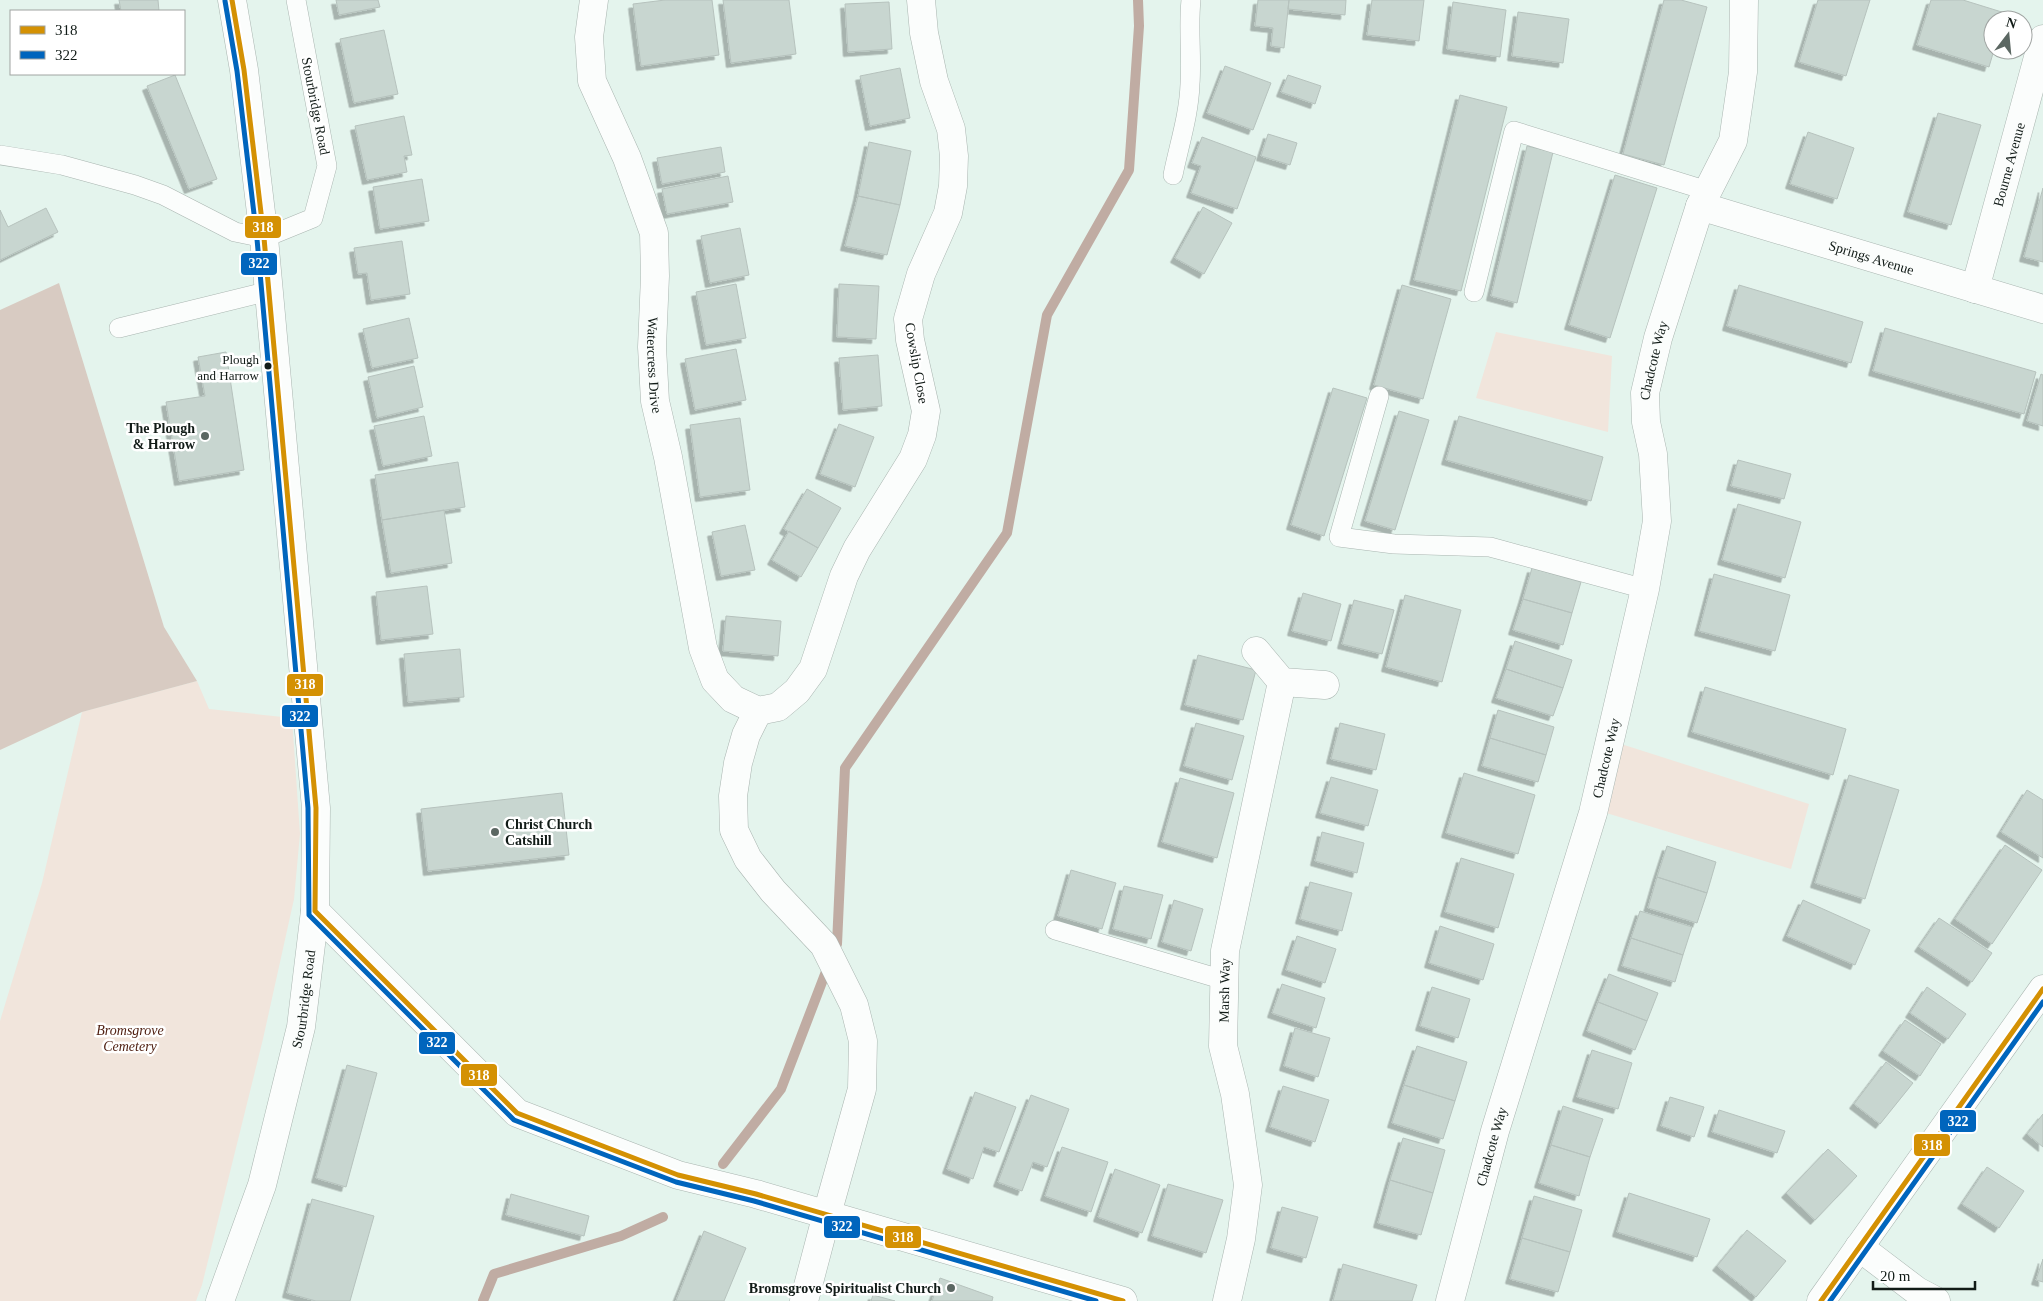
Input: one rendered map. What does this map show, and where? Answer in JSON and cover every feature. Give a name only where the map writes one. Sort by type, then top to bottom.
[{"type":"street","name":"Stourbridge Road","points":[[220,1301],[262,1185],[290,1074],[301,1028],[316,911],[316,808],[269,291],[244,70],[232,0]]},
{"type":"street","name":"Watercress Drive","points":[[594,0],[589,37],[592,81],[627,158],[654,233],[655,276],[652,347],[655,401],[668,457],[703,648],[715,680],[733,699],[758,711]]},
{"type":"street","name":"Cowslip Close","points":[[758,711],[778,707],[797,692],[813,669],[844,576],[857,549],[904,474],[922,436],[926,412],[914,358],[908,319],[921,274],[948,213],[953,186],[954,156],[951,129],[934,81],[924,33],[922,0]]},
{"type":"street","points":[[1704,199],[1733,141],[1743,72],[1744,0]]},
{"type":"street","name":"Bourne Avenue","points":[[1975,289],[2043,39]]},
{"type":"street","name":"Springs Avenue","points":[[1704,199],[1975,289],[2043,309]]},
{"type":"street","name":"Chadcote Way","points":[[1450,1301],[1495,1131],[1593,813],[1645,589],[1657,521],[1653,454],[1646,422],[1645,393],[1658,338],[1704,199]]},
{"type":"street","points":[[1256,651],[1282,682],[1325,685]]},
{"type":"street","name":"Marsh Way","points":[[1227,1301],[1241,1239],[1248,1185],[1235,1094],[1223,1046],[1225,951],[1282,682]]},
{"type":"street","points":[[758,711],[746,735],[738,763],[733,796],[734,830],[748,859],[773,892],[824,945],[854,1005],[863,1041],[862,1089],[804,1301]]},
{"type":"street","points":[[316,911],[517,1113],[678,1175],[827,1214],[1123,1301]]},
{"type":"street","points":[[1821,1301],[2040,1000]]},
{"type":"street","points":[[1860,1247],[1917,1291],[1936,1301]]},
{"type":"lane","name":"Stourbridge Road","points":[[264,238],[313,218],[327,166],[296,0]]},
{"type":"lane","points":[[1172,175],[1185,120],[1190,84],[1189,20],[1191,0]]},
{"type":"lane","points":[[1474,292],[1514,130],[1704,199]]},
{"type":"lane","points":[[0,155],[62,165],[134,185],[163,195],[235,232],[264,238]]},
{"type":"lane","points":[[119,328],[269,291]]},
{"type":"lane","points":[[1379,396],[1339,537],[1394,544],[1490,547],[1645,589]]},
{"type":"lane","points":[[1055,930],[1224,980]]},
{"type":"green space","points":[[1496,332],[1612,356],[1608,432],[1476,398]]},
{"type":"green space","name":"Bromsgrove Cemetery","points":[[197,681],[209,709],[292,718],[300,834],[294,899],[263,1039],[202,1285],[196,1301],[0,1301],[0,1021],[42,883],[82,712]]},
{"type":"green space","points":[[1618,743],[1809,804],[1791,869],[1603,812]]},
{"type":"shaded area","points":[[59,283],[164,627],[197,681],[82,712],[0,750],[0,310]]},
{"type":"building","points":[[119,0],[158,0],[159,10],[121,10]]},
{"type":"building","points":[[336,0],[378,0],[380,7],[339,15]]},
{"type":"building","points":[[665,0],[712,0],[719,55],[641,66],[633,4]]},
{"type":"building","points":[[723,0],[789,0],[796,54],[731,63]]},
{"type":"building","points":[[1258,0],[1289,0],[1284,48],[1271,46],[1273,28],[1255,26]]},
{"type":"building","points":[[1289,0],[1346,0],[1345,15],[1288,9]]},
{"type":"building","points":[[1372,0],[1424,0],[1419,41],[1367,35]]},
{"type":"building","points":[[1664,0],[1681,0],[1707,7],[1664,165],[1623,154]]},
{"type":"building","points":[[1818,0],[1870,0],[1846,76],[1799,62]]},
{"type":"building","points":[[1931,0],[1963,0],[1995,10],[1983,10],[1983,60],[1991,60],[1989,67],[1917,45]]},
{"type":"building","points":[[889,2],[892,49],[848,52],[845,4]]},
{"type":"building","points":[[1453,2],[1506,10],[1500,57],[1447,49]]},
{"type":"building","points":[[1518,12],[1569,19],[1563,63],[1512,56]]},
{"type":"building","points":[[384,30],[398,94],[354,103],[340,39]]},
{"type":"building","points":[[1225,66],[1271,83],[1253,130],[1207,113]]},
{"type":"building","points":[[900,68],[910,118],[870,126],[860,76]]},
{"type":"building","points":[[175,75],[217,179],[189,189],[147,86]]},
{"type":"building","points":[[1288,75],[1321,86],[1315,104],[1281,92]]},
{"type":"building","points":[[1460,95],[1507,107],[1461,291],[1414,280]]},
{"type":"building","points":[[1938,113],[1981,125],[1951,225],[1908,212]]},
{"type":"building","points":[[404,116],[412,155],[404,156],[407,172],[367,180],[355,126]]},
{"type":"building","points":[[1808,132],[1854,148],[1837,199],[1790,184]]},
{"type":"building","points":[[1268,134],[1297,143],[1290,165],[1261,156]]},
{"type":"building","points":[[1202,137],[1256,157],[1237,209],[1191,193],[1201,166],[1192,163]]},
{"type":"building","points":[[869,142],[911,151],[900,205],[858,196]]},
{"type":"building","points":[[1527,146],[1553,152],[1517,303],[1491,296]]},
{"type":"building","points":[[721,147],[725,172],[662,184],[657,158]]},
{"type":"building","points":[[1615,175],[1657,188],[1610,338],[1569,325]]},
{"type":"building","points":[[728,176],[733,202],[667,214],[662,189]]},
{"type":"building","points":[[422,179],[429,221],[380,229],[373,187]]},
{"type":"building","points":[[2043,188],[2043,262],[2024,257]]},
{"type":"building","points":[[858,196],[900,205],[887,255],[845,246]]},
{"type":"building","points":[[1203,207],[1232,223],[1204,274],[1175,258]]},
{"type":"building","points":[[46,208],[58,232],[0,260],[0,210],[8,227]]},
{"type":"building","points":[[740,228],[749,275],[710,283],[701,236]]},
{"type":"building","points":[[402,241],[410,294],[371,300],[367,273],[358,274],[354,248]]},
{"type":"building","points":[[736,284],[746,338],[706,345],[696,292]]},
{"type":"building","points":[[839,284],[879,286],[876,339],[837,337]]},
{"type":"building","points":[[1402,285],[1451,299],[1423,399],[1374,385]]},
{"type":"building","points":[[1739,285],[1863,322],[1851,363],[1727,326]]},
{"type":"building","points":[[409,318],[418,358],[372,368],[363,329]]},
{"type":"building","points":[[1885,328],[2036,372],[2024,414],[1873,371]]},
{"type":"building","points":[[736,349],[746,400],[695,410],[685,359]]},
{"type":"building","name":"The Plough & Harrow","points":[[226,352],[244,470],[179,481],[166,402],[205,396],[198,357]]},
{"type":"building","points":[[878,355],[882,406],[843,410],[839,358]]},
{"type":"building","points":[[414,366],[423,407],[377,418],[368,377]]},
{"type":"building","points":[[2041,374],[2043,375],[2043,426],[2027,421]]},
{"type":"building","points":[[1333,388],[1367,398],[1324,536],[1291,525]]},
{"type":"building","points":[[1399,411],[1429,420],[1395,530],[1365,521]]},
{"type":"building","points":[[424,416],[432,456],[383,466],[374,426]]},
{"type":"building","points":[[1459,416],[1603,457],[1591,501],[1446,460]]},
{"type":"building","points":[[740,418],[750,490],[700,497],[690,425]]},
{"type":"building","points":[[839,424],[874,437],[855,487],[820,474]]},
{"type":"building","points":[[1738,460],[1791,474],[1784,499],[1731,486]]},
{"type":"building","points":[[458,462],[465,507],[382,520],[375,475]]},
{"type":"building","points":[[807,489],[841,508],[818,548],[784,529]]},
{"type":"building","points":[[1738,504],[1801,522],[1785,578],[1722,560]]},
{"type":"building","points":[[444,510],[452,563],[391,573],[382,520]]},
{"type":"building","points":[[745,525],[755,570],[721,576],[712,532]]},
{"type":"building","points":[[789,531],[818,548],[801,577],[772,560]]},
{"type":"building","points":[[1532,568],[1581,582],[1572,613],[1523,599]]},
{"type":"building","points":[[1714,574],[1790,595],[1775,651],[1699,631]]},
{"type":"building","points":[[427,586],[433,634],[381,640],[376,592]]},
{"type":"building","points":[[1303,593],[1341,604],[1331,641],[1292,631]]},
{"type":"building","points":[[1405,595],[1461,610],[1442,682],[1386,667]]},
{"type":"building","points":[[1523,599],[1572,613],[1563,645],[1513,630]]},
{"type":"building","points":[[1354,600],[1394,610],[1382,654],[1342,644]]},
{"type":"building","points":[[726,616],[781,621],[778,656],[723,651]]},
{"type":"building","points":[[1515,641],[1572,660],[1563,688],[1506,669]]},
{"type":"building","points":[[460,649],[464,697],[408,702],[404,654]]},
{"type":"building","points":[[1198,655],[1256,670],[1243,720],[1185,705]]},
{"type":"building","points":[[1506,669],[1563,688],[1553,716],[1496,698]]},
{"type":"building","points":[[1705,687],[1846,729],[1833,775],[1692,732]]},
{"type":"building","points":[[1498,710],[1554,727],[1546,755],[1490,738]]},
{"type":"building","points":[[1196,723],[1244,736],[1232,780],[1184,766]]},
{"type":"building","points":[[1340,723],[1385,734],[1376,770],[1331,759]]},
{"type":"building","points":[[1490,738],[1546,755],[1538,782],[1482,766]]},
{"type":"building","points":[[1464,773],[1535,795],[1518,854],[1446,833]]},
{"type":"building","points":[[1849,775],[1899,790],[1865,899],[1815,883]]},
{"type":"building","points":[[1331,777],[1378,790],[1368,826],[1320,813]]},
{"type":"building","points":[[1180,778],[1234,793],[1217,858],[1162,842]]},
{"type":"building","points":[[2027,790],[2043,800],[2043,858],[2001,832]]},
{"type":"building","name":"Christ Church Catshill","points":[[562,793],[569,855],[428,871],[421,809]]},
{"type":"building","points":[[1322,832],[1364,843],[1357,873],[1315,861]]},
{"type":"building","points":[[2005,845],[2042,870],[1992,944],[1955,919]]},
{"type":"building","points":[[1667,846],[1716,862],[1707,893],[1657,877]]},
{"type":"building","points":[[1461,858],[1514,874],[1498,928],[1445,912]]},
{"type":"building","points":[[1071,870],[1116,883],[1102,929],[1058,916]]},
{"type":"building","points":[[1657,877],[1707,893],[1697,923],[1648,908]]},
{"type":"building","points":[[1310,882],[1352,893],[1342,931],[1300,919]]},
{"type":"building","points":[[1124,886],[1163,895],[1151,939],[1113,929]]},
{"type":"building","points":[[1174,900],[1203,909],[1191,951],[1162,942]]},
{"type":"building","points":[[1803,900],[1870,930],[1855,965],[1787,936]]},
{"type":"building","points":[[1640,911],[1692,927],[1683,955],[1631,938]]},
{"type":"building","points":[[1939,918],[1992,953],[1972,982],[1919,947]]},
{"type":"building","points":[[1440,926],[1494,944],[1483,980],[1429,963]]},
{"type":"building","points":[[1297,936],[1336,949],[1325,983],[1286,970]]},
{"type":"building","points":[[1631,938],[1683,955],[1675,982],[1622,966]]},
{"type":"building","points":[[1609,974],[1658,993],[1647,1021],[1598,1002]]},
{"type":"building","points":[[1282,984],[1325,998],[1316,1028],[1272,1013]]},
{"type":"building","points":[[1432,987],[1470,999],[1458,1038],[1420,1026]]},
{"type":"building","points":[[1927,987],[1966,1014],[1948,1039],[1910,1013]]},
{"type":"building","points":[[1598,1002],[1647,1021],[1635,1050],[1587,1031]]},
{"type":"building","points":[[1905,1020],[1941,1044],[1920,1076],[1883,1051]]},
{"type":"building","points":[[1295,1028],[1330,1038],[1318,1077],[1284,1066]]},
{"type":"building","points":[[1417,1046],[1467,1062],[1455,1101],[1404,1085]]},
{"type":"building","points":[[1592,1050],[1632,1063],[1618,1109],[1577,1097]]},
{"type":"building","points":[[1886,1062],[1913,1083],[1880,1124],[1854,1104]]},
{"type":"building","points":[[347,1065],[377,1073],[346,1187],[316,1178]]},
{"type":"building","points":[[1404,1085],[1455,1101],[1443,1139],[1392,1123]]},
{"type":"building","points":[[1283,1086],[1329,1100],[1315,1142],[1270,1127]]},
{"type":"building","points":[[975,1092],[1016,1107],[999,1152],[984,1147],[973,1179],[947,1169]]},
{"type":"building","points":[[1031,1095],[1069,1109],[1047,1167],[1033,1162],[1022,1191],[998,1182]]},
{"type":"building","points":[[1670,1097],[1704,1107],[1694,1137],[1661,1126]]},
{"type":"building","points":[[1563,1106],[1603,1119],[1590,1157],[1551,1145]]},
{"type":"building","points":[[1719,1110],[1785,1131],[1777,1153],[1712,1132]]},
{"type":"building","points":[[2043,1114],[2043,1147],[2027,1134]]},
{"type":"building","points":[[1403,1138],[1445,1150],[1433,1193],[1390,1180]]},
{"type":"building","points":[[1551,1145],[1590,1157],[1579,1196],[1539,1183]]},
{"type":"building","points":[[1062,1147],[1108,1162],[1091,1212],[1045,1196]]},
{"type":"building","points":[[1828,1149],[1857,1176],[1815,1220],[1786,1193]]},
{"type":"building","points":[[1987,1167],[2024,1191],[1999,1228],[1962,1204]]},
{"type":"building","points":[[1115,1169],[1160,1185],[1142,1233],[1098,1217]]},
{"type":"building","points":[[1390,1180],[1433,1193],[1421,1235],[1378,1223]]},
{"type":"building","points":[[1168,1184],[1223,1200],[1206,1253],[1152,1236]]},
{"type":"building","points":[[1629,1193],[1710,1219],[1697,1257],[1617,1232]]},
{"type":"building","points":[[511,1194],[589,1216],[584,1236],[506,1215]]},
{"type":"building","points":[[1534,1196],[1582,1210],[1570,1252],[1522,1238]]},
{"type":"building","points":[[312,1199],[374,1216],[350,1301],[316,1301],[287,1293]]},
{"type":"building","points":[[1282,1207],[1318,1217],[1306,1258],[1271,1248]]},
{"type":"building","points":[[1747,1230],[1786,1261],[1756,1297],[1717,1266]]},
{"type":"building","points":[[704,1231],[746,1248],[724,1301],[676,1301]]},
{"type":"building","points":[[1522,1238],[1570,1252],[1558,1292],[1510,1279]]},
{"type":"building","points":[[2043,1259],[2043,1282],[2036,1280]]},
{"type":"building","points":[[1343,1264],[1417,1285],[1412,1301],[1333,1301]]},
{"type":"building","name":"Bromsgrove Spiritualist Church","points":[[940,1278],[993,1297],[992,1301],[932,1301]]},
{"type":"building","points":[[873,1295],[895,1301],[871,1301]]},
{"type":"waterway","points":[[837,944],[845,768],[1007,533],[1047,315],[1129,170],[1139,26],[1138,0]]},
{"type":"waterway","points":[[723,1164],[781,1089],[827,969]]},
{"type":"waterway","points":[[483,1301],[494,1274],[621,1236],[663,1217]]},
{"type":"transit line","name":"318","points":[[232,0],[244,70],[264,238],[316,808],[315,911],[517,1113],[678,1175],[756,1194],[1123,1301]]},
{"type":"transit line","name":"322","points":[[225,1],[237,71],[257,239],[308,808],[309,915],[514,1120],[676,1182],[754,1201],[1096,1301]]},
{"type":"transit line","name":"318","points":[[1821,1301],[2043,989]]},
{"type":"transit line","name":"322","points":[[1830,1301],[2043,1002]]},
{"type":"place","name":"Plough and Harrow","points":[[268,366]]},
{"type":"place","name":"The Plough & Harrow","points":[[205,436]]},
{"type":"place","name":"Christ Church Catshill","points":[[495,832]]},
{"type":"place","name":"Bromsgrove Spiritualist Church","points":[[951,1288]]}]
